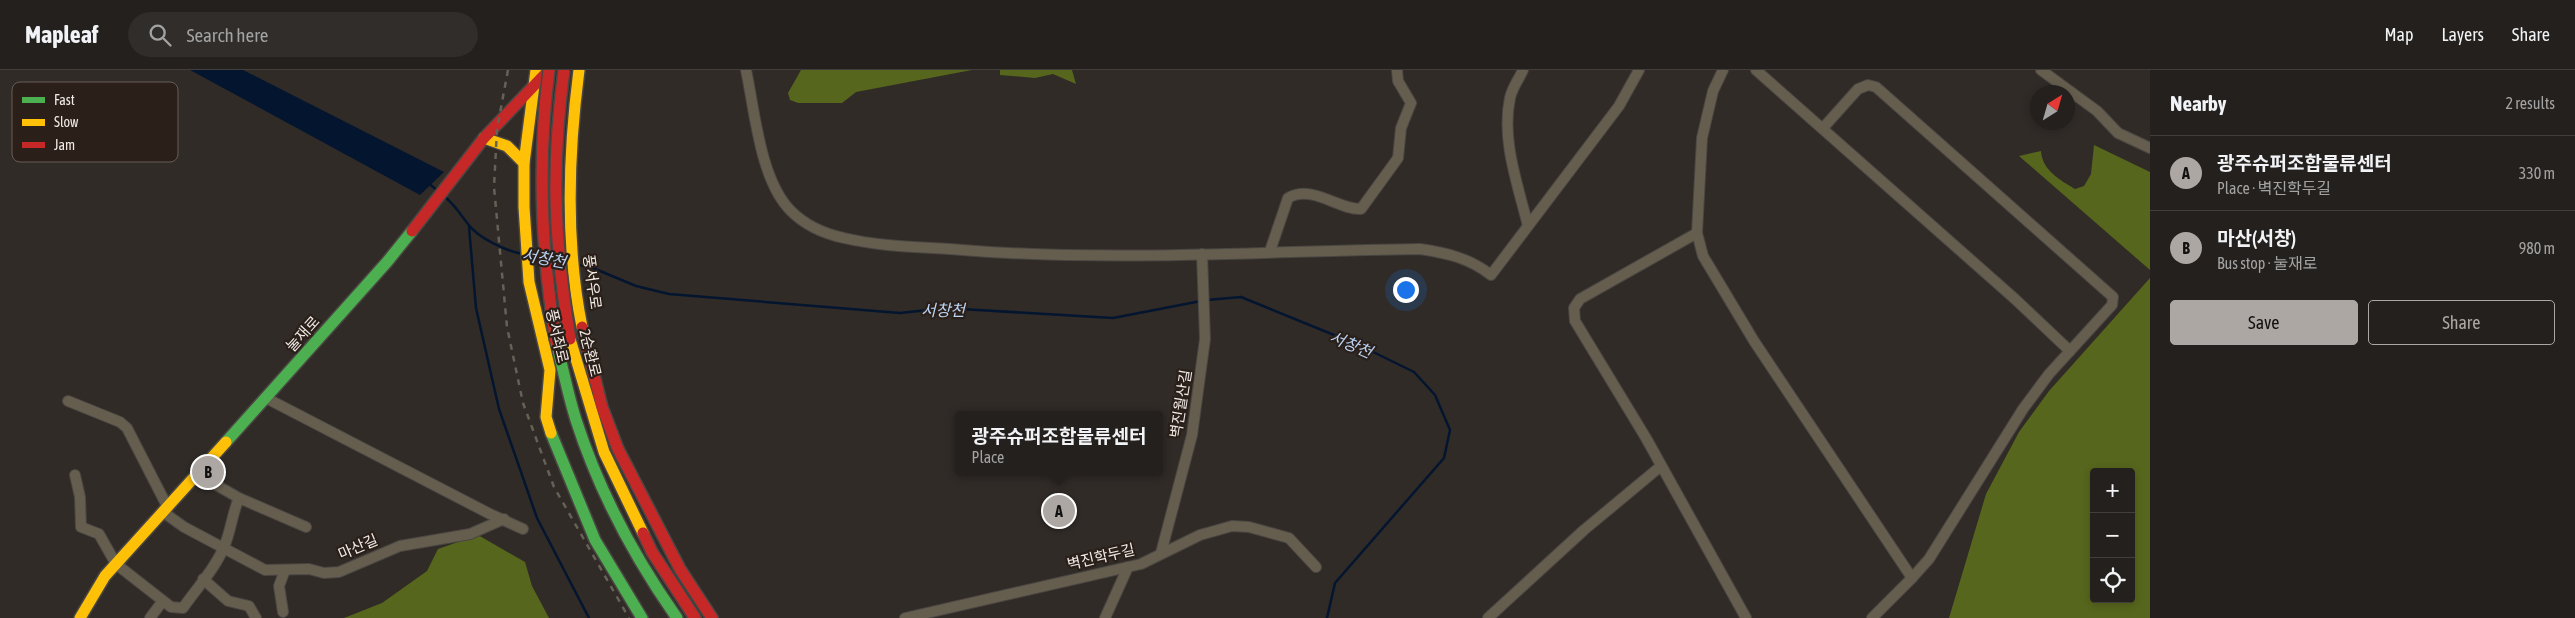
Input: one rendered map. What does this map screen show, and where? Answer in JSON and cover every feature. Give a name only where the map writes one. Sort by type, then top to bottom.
[{"type":"main road","name":"풍서좌로","points":[[536,70],[524,163],[524,207],[527,265],[540,332],[550,370],[546,417],[556,448],[595,540],[642,618]]},
{"type":"main road","name":"눌재로","points":[[80,618],[96,590],[116,564],[387,262],[484,138],[549,70]]},
{"type":"main road","name":"2순환로","points":[[549,70],[544,108],[539,193],[546,289],[556,342],[576,420],[600,483],[641,564],[677,618]]},
{"type":"main road","name":"2순환로","points":[[564,70],[555,158],[554,194],[560,278],[570,339],[604,452],[652,552],[695,618]]},
{"type":"main road","points":[[570,70],[576,92]]},
{"type":"main road","name":"풍서우로","points":[[579,70],[570,168],[570,230],[585,342],[602,408],[627,469],[666,546],[712,618]]},
{"type":"main road","points":[[526,146],[536,133],[551,137],[566,148],[570,168]]},
{"type":"main road","points":[[484,138],[514,148],[524,163]]},
{"type":"street","points":[[746,70],[762,148],[776,189],[790,210],[798,217],[827,233],[863,241],[1037,255],[1202,254],[1420,249],[1457,256],[1474,263],[1491,275],[1619,106],[1639,70]]},
{"type":"street","points":[[1270,252],[1288,198],[1296,193],[1330,198],[1354,209],[1362,209],[1392,167],[1398,158],[1401,128],[1411,103],[1398,81],[1397,70]]},
{"type":"street","points":[[1523,70],[1510,96],[1507,129],[1528,226]]},
{"type":"street","points":[[1723,70],[1713,91],[1702,138],[1697,233],[1703,256],[1754,341],[1912,578]]},
{"type":"street","points":[[1756,70],[2070,351]]},
{"type":"street","points":[[2041,70],[2097,111],[2118,133],[2150,148]]},
{"type":"street","points":[[1823,128],[1858,89],[1868,84],[1876,87],[2104,287],[2113,297],[2112,305],[2070,351],[2023,409],[1929,559],[1872,618]]},
{"type":"street","points":[[1697,233],[1678,246],[1597,288],[1580,299],[1574,308],[1575,321],[1661,466],[1746,618]]},
{"type":"street","name":"벽진월산길","points":[[1161,553],[1192,435],[1205,339],[1202,254]]},
{"type":"street","points":[[266,398],[490,514],[523,529]]},
{"type":"street","points":[[68,401],[120,422],[127,428],[165,509]]},
{"type":"street","points":[[1488,618],[1584,530],[1661,466]]},
{"type":"street","points":[[197,474],[239,498],[306,527]]},
{"type":"street","points":[[75,475],[80,498],[81,527],[99,534],[116,564],[162,602],[171,607],[183,608],[224,548],[239,498]]},
{"type":"street","name":"마산길","points":[[165,509],[184,527],[265,570],[309,569],[324,573],[339,572],[400,546],[470,534],[504,519]]},
{"type":"street","name":"벽진학두길","points":[[905,618],[1154,560],[1161,553],[1220,528],[1249,527],[1289,538],[1316,567]]},
{"type":"street","points":[[1105,618],[1128,567]]},
{"type":"street","points":[[283,612],[279,586],[285,570]]},
{"type":"street","points":[[203,579],[228,600],[249,606],[256,618]]},
{"type":"street","points":[[150,618],[162,602]]},
{"type":"green space","points":[[801,70],[972,70],[856,92],[842,103],[798,103],[790,100],[788,93]]},
{"type":"green space","points":[[1000,70],[1072,70],[1076,84],[1053,74],[1035,78],[1000,75]]},
{"type":"green space","points":[[2094,145],[2150,172],[2150,270],[2019,156],[2041,151],[2042,158],[2048,169],[2075,189],[2084,186],[2091,174]]},
{"type":"green space","points":[[2150,278],[2150,618],[1949,618],[1986,494],[2019,432],[2049,391]]},
{"type":"green space","points":[[478,535],[525,562],[532,586],[549,618],[344,618],[382,603],[427,571],[438,549]]},
{"type":"water","points":[[190,70],[243,70],[444,172],[420,195]]},
{"type":"waterway","name":"서창천","points":[[428,183],[437,190]]},
{"type":"waterway","name":"서창천","points":[[445,197],[478,234],[501,247],[523,254]]},
{"type":"waterway","points":[[469,227],[476,308],[499,409],[537,518],[589,618]]},
{"type":"waterway","name":"서창천","points":[[579,265],[593,268],[636,286],[669,294],[900,313],[937,309],[961,309],[1113,318],[1201,301]]},
{"type":"waterway","name":"서창천","points":[[1207,300],[1241,297],[1361,346],[1414,372],[1435,395],[1450,430],[1444,458],[1335,583],[1327,618]]},
{"type":"railway","points":[[508,70],[497,129],[494,187],[507,327],[523,403],[554,487],[629,618]]},
{"type":"traffic: fast","points":[[226,442],[387,262],[412,231]]},
{"type":"traffic: fast","points":[[556,342],[573,411],[595,472],[632,547],[677,618]]},
{"type":"traffic: fast","points":[[551,433],[595,540],[642,618]]},
{"type":"traffic: slow","points":[[536,70],[524,163],[524,207],[529,282],[550,370],[546,417],[551,433]]},
{"type":"traffic: slow","points":[[579,70],[572,134],[570,199],[573,263],[582,327]]},
{"type":"traffic: slow","points":[[484,138],[507,146],[524,163]]},
{"type":"traffic: slow","points":[[570,339],[604,452],[643,533]]},
{"type":"traffic: slow","points":[[80,618],[105,576],[226,442]]},
{"type":"traffic: jam","points":[[412,231],[484,138],[549,70]]},
{"type":"traffic: jam","points":[[549,70],[543,139],[542,206],[547,274],[556,342]]},
{"type":"traffic: jam","points":[[564,70],[557,139],[556,204],[560,270],[570,339]]},
{"type":"traffic: jam","points":[[582,327],[602,407],[618,449],[680,569],[712,618]]},
{"type":"traffic: jam","points":[[643,533],[652,552],[695,618]]},
{"type":"place","name":"마산(서창)","points":[[208,472]]},
{"type":"place","name":"광주슈퍼조합물류센터","points":[[1059,511]]}]
